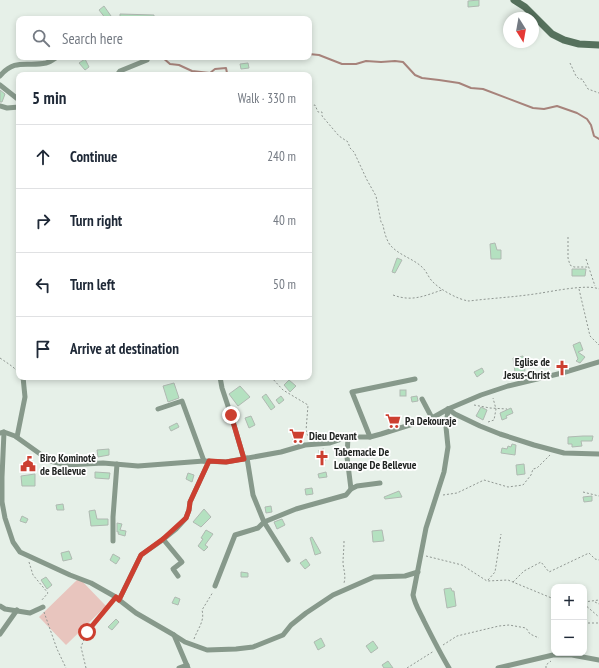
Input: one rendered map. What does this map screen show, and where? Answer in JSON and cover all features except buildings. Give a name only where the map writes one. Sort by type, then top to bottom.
[{"type":"street","points":[[514,0],[530,11],[552,34],[564,40],[579,44],[599,45]]},
{"type":"street","points":[[0,76],[6,69],[14,65],[47,63],[52,60]]},
{"type":"street","points":[[119,72],[147,60]]},
{"type":"street","points":[[0,81],[1,86],[16,98]]},
{"type":"street","points":[[0,106],[7,108],[16,107]]},
{"type":"street","points":[[418,572],[405,576],[374,577],[338,592],[306,613],[291,625],[282,635],[253,647],[207,650],[192,645],[184,642],[136,613],[118,598],[91,582],[70,575],[20,552],[13,542],[5,518],[2,502],[2,432],[17,437],[50,461],[67,465],[88,463],[138,466],[207,461],[226,462],[312,445],[330,443],[348,437],[370,436],[432,418],[448,408],[492,391],[599,362]]},
{"type":"street","points":[[370,436],[352,392],[415,379]]},
{"type":"street","points":[[17,437],[25,397],[23,380]]},
{"type":"street","points":[[221,380],[246,459],[253,495],[264,522],[288,560]]},
{"type":"street","points":[[422,399],[432,418]]},
{"type":"street","points":[[118,598],[141,555],[163,539],[186,518],[190,502],[207,461],[182,401],[158,408]]},
{"type":"street","points":[[448,408],[455,414],[480,426],[554,451],[564,453],[599,454]]},
{"type":"street","points":[[448,408],[446,427],[448,447],[444,472],[426,528],[413,595],[415,604],[437,649],[449,668]]},
{"type":"street","points":[[348,437],[347,458],[351,489]]},
{"type":"street","points":[[113,541],[113,517],[117,464]]},
{"type":"street","points":[[215,586],[235,535],[258,528],[264,522],[296,509],[346,495],[351,489],[357,486],[380,483]]},
{"type":"street","points":[[163,539],[182,562],[173,569],[178,576]]},
{"type":"street","points":[[0,606],[5,609],[30,613],[43,607]]},
{"type":"street","points":[[0,634],[17,610]]},
{"type":"street","points":[[174,636],[188,667],[179,668]]},
{"type":"street","points":[[498,668],[553,655],[572,655],[599,660]]},
{"type":"path","points":[[570,63],[576,76],[579,79],[582,79],[588,89],[599,93]]},
{"type":"path","points":[[312,106],[315,106],[318,112],[322,112],[322,116],[339,136],[348,142],[350,148],[354,152],[376,196],[381,222],[389,244],[392,248],[423,268],[433,282],[443,289],[463,301],[541,293],[559,289],[595,287],[599,289]]},
{"type":"path","points":[[568,237],[568,258],[570,265],[574,267],[588,267]]},
{"type":"path","points":[[586,259],[595,287]]},
{"type":"path","points":[[579,288],[590,336],[599,345]]},
{"type":"path","points":[[393,295],[404,299],[414,298],[443,289]]},
{"type":"path","points":[[0,358],[13,366],[16,370]]},
{"type":"path","points":[[274,380],[283,390],[308,405],[306,431],[312,445]]},
{"type":"path","points":[[480,426],[494,420],[496,409],[492,391]]},
{"type":"path","points":[[463,402],[496,409],[508,409]]},
{"type":"path","points":[[436,496],[457,493],[484,480],[508,487],[523,485],[531,475],[533,469],[537,468],[554,451]]},
{"type":"path","points":[[584,492],[599,496]]},
{"type":"path","points":[[487,581],[495,572],[501,534]]},
{"type":"path","points":[[338,592],[344,586],[346,576],[343,565],[345,551],[344,541]]},
{"type":"path","points":[[421,551],[426,556],[462,565],[487,581],[508,580],[551,599]]},
{"type":"path","points":[[512,583],[524,571],[541,562],[549,572],[589,553],[595,560],[599,560]]},
{"type":"path","points":[[192,645],[202,624],[202,610],[207,605],[208,598],[212,594],[215,586]]},
{"type":"path","points":[[86,668],[82,647],[87,632],[118,598]]},
{"type":"path","points":[[587,602],[599,600]]},
{"type":"path","points":[[595,601],[599,604]]},
{"type":"path","points":[[587,606],[599,617]]},
{"type":"path","points":[[587,623],[599,623]]},
{"type":"path","points":[[407,668],[457,636],[499,626],[509,625],[526,628],[530,634],[539,638]]},
{"type":"shaded area","points":[[79,578],[106,606],[66,645],[39,617]]},
{"type":"waterway","points":[[312,54],[319,55],[342,64],[356,64],[366,61],[403,62],[415,75],[422,78],[459,83],[471,88],[483,89],[533,108],[544,109],[557,106],[577,113],[587,119],[591,125],[594,136],[599,139]]},
{"type":"waterway","points":[[165,60],[170,64],[179,65],[192,71],[201,72]]},
{"type":"waterway","points":[[211,72],[215,69],[226,68],[227,72]]},
{"type":"place","name":"Eglise de Jesus-Christ","points":[[562,368]]},
{"type":"place","name":"Pa Dekouraje","points":[[393,421]]},
{"type":"place","name":"Dieu Devant","points":[[297,436]]},
{"type":"place","name":"Tabernacle De Louange De Bellevue","points":[[322,458]]},
{"type":"place","name":"Biro Kominotè de Bellevue","points":[[28,464]]},
{"type":"route","points":[[87,632],[116,597],[119,600],[141,555],[176,529],[186,518],[190,502],[209,461],[226,462],[244,459],[231,415]]}]
